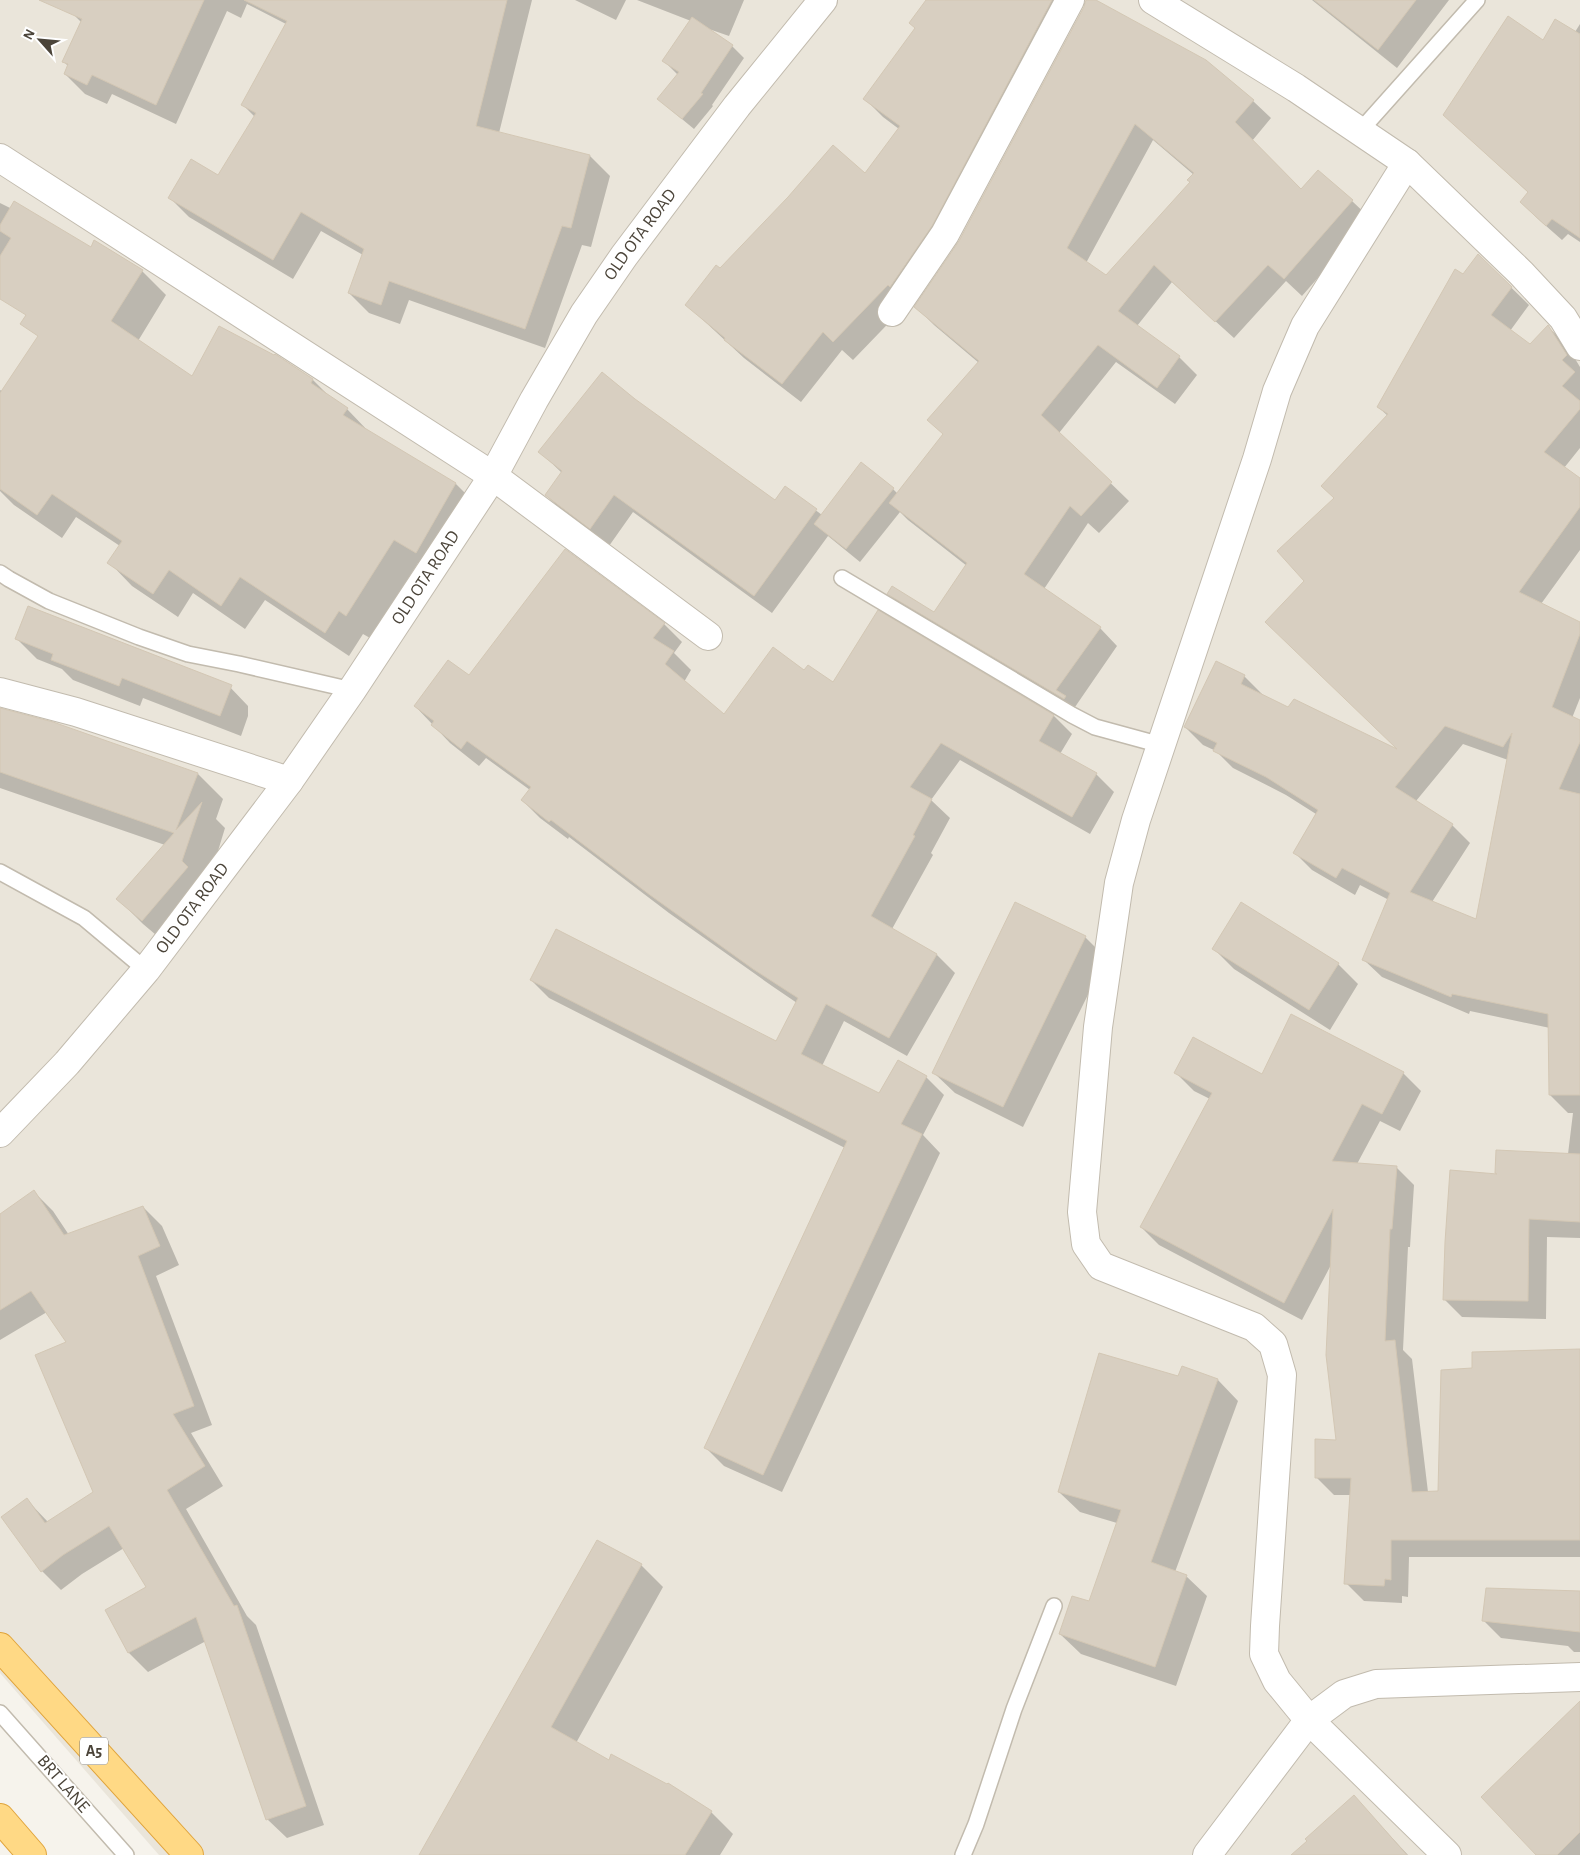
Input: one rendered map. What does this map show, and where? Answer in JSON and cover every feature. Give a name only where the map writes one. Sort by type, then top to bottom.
[{"type":"highway","name":"A5","points":[[0,1647],[189,1855]]},
{"type":"highway","points":[[0,1818],[32,1855]]},
{"type":"street","name":"OLD OTA ROAD","points":[[0,1134],[67,1063],[146,970],[289,781],[352,690],[493,476],[584,314],[624,256],[737,106],[823,0]]},
{"type":"street","points":[[892,312],[945,234],[1070,0]]},
{"type":"street","points":[[1153,0],[1296,88],[1407,163],[1563,318],[1580,346]]},
{"type":"street","points":[[0,158],[493,476],[708,636]]},
{"type":"street","points":[[1407,163],[1304,326],[1277,391],[1257,459],[1136,820],[1118,884],[1098,1027],[1082,1212],[1086,1244],[1101,1266],[1254,1327],[1273,1344],[1282,1375],[1264,1654],[1277,1681],[1309,1720],[1447,1855]]},
{"type":"street","points":[[0,692],[76,712],[289,781]]},
{"type":"street","points":[[1207,1855],[1309,1720],[1344,1694],[1376,1684],[1580,1677]]},
{"type":"lane","points":[[1360,131],[1477,0]]},
{"type":"lane","points":[[0,572],[49,601],[139,638],[188,654],[352,690]]},
{"type":"lane","points":[[842,578],[1072,715],[1095,727],[1161,745]]},
{"type":"lane","points":[[0,872],[84,918],[146,970]]},
{"type":"lane","points":[[964,1855],[1014,1709],[1054,1606]]},
{"type":"lane","name":"BRT LANE","points":[[0,1713],[126,1855]]},
{"type":"shaded area","points":[[0,0],[1580,0],[1580,1855],[159,1855],[0,1673]]},
{"type":"building","points":[[39,0],[204,0],[156,105],[92,75],[87,85],[64,74],[68,64],[62,62],[82,19]]},
{"type":"building","points":[[244,0],[507,0],[476,126],[590,155],[571,228],[562,226],[525,329],[389,281],[381,305],[348,293],[364,249],[301,212],[273,260],[168,198],[191,159],[218,175],[256,113],[241,105],[287,21]]},
{"type":"building","points":[[926,0],[1052,0],[932,226],[890,287],[888,285],[833,342],[823,332],[782,384],[724,340],[725,338],[685,305],[716,265],[720,268],[788,197],[833,145],[865,173],[900,126],[863,99],[915,28],[909,23]]},
{"type":"building","points":[[1086,0],[1096,0],[1206,60],[1254,100],[1235,122],[1301,189],[1318,170],[1353,200],[1284,279],[1268,265],[1215,322],[1154,265],[1118,311],[1180,356],[1157,388],[1098,345],[1041,415],[1112,482],[1081,516],[1070,506],[1024,574],[1101,627],[1056,690],[1066,696],[1064,699],[887,594],[892,586],[934,612],[967,563],[889,503],[943,434],[927,420],[979,361],[914,307],[959,241]],"holes":[[[1135,124],[1194,173],[1187,180],[1190,182],[1106,275],[1067,248]]]},
{"type":"building","points":[[1314,0],[1416,0],[1378,50]]},
{"type":"building","points":[[1508,16],[1543,40],[1555,19],[1580,34],[1580,238],[1552,219],[1546,226],[1520,202],[1528,192],[1443,115]]},
{"type":"building","points":[[692,17],[733,45],[701,93],[703,94],[682,119],[657,99],[679,72],[662,61]]},
{"type":"building","points":[[14,201],[91,247],[94,240],[143,270],[111,321],[192,376],[219,326],[275,354],[313,379],[311,383],[348,408],[343,415],[456,483],[416,553],[394,540],[346,616],[339,611],[325,633],[240,577],[221,606],[169,570],[153,594],[107,563],[122,541],[52,494],[37,515],[0,489],[0,393],[38,336],[20,324],[26,315],[0,299],[0,256],[11,238],[0,231],[0,225]]},
{"type":"building","points":[[1478,254],[1512,287],[1491,315],[1530,344],[1548,325],[1567,355],[1562,360],[1575,372],[1562,386],[1580,401],[1580,409],[1544,452],[1580,478],[1580,507],[1519,592],[1580,622],[1580,634],[1552,707],[1580,720],[1580,742],[1559,789],[1580,794],[1580,1095],[1549,1095],[1548,1014],[1452,994],[1451,997],[1362,960],[1390,893],[1342,868],[1336,878],[1293,853],[1318,810],[1266,777],[1213,751],[1217,743],[1184,727],[1216,661],[1245,675],[1241,684],[1288,707],[1294,699],[1397,749],[1265,622],[1304,581],[1277,551],[1334,498],[1321,486],[1388,414],[1377,407],[1455,269],[1463,274]],"holes":[[[1445,726],[1503,747],[1512,733],[1476,919],[1410,892],[1453,824],[1395,787]]]},
{"type":"building","points":[[602,372],[635,399],[775,500],[785,486],[817,509],[754,596],[614,495],[590,529],[545,495],[562,471],[538,452]]},
{"type":"building","points":[[861,462],[894,488],[846,549],[814,524]]},
{"type":"building","points":[[565,549],[665,623],[653,638],[674,651],[665,664],[724,714],[773,647],[804,670],[808,665],[833,682],[878,610],[1054,715],[1039,741],[1097,773],[1072,817],[941,743],[910,787],[932,799],[913,835],[915,836],[871,916],[937,954],[889,1038],[826,1004],[801,1054],[879,1093],[898,1060],[927,1076],[901,1124],[922,1134],[763,1475],[704,1448],[847,1141],[530,980],[556,929],[776,1041],[798,998],[753,969],[650,895],[551,820],[549,822],[521,800],[531,787],[467,741],[461,749],[431,725],[434,721],[414,706],[448,660],[469,675]]},
{"type":"building","points":[[28,606],[232,685],[220,716],[122,678],[119,686],[51,660],[53,654],[15,639]]},
{"type":"building","points":[[0,708],[53,722],[198,773],[176,830],[202,802],[182,861],[188,867],[142,921],[116,899],[174,833],[0,772]]},
{"type":"building","points":[[1015,902],[1086,936],[1003,1107],[932,1073]]},
{"type":"building","points":[[1241,902],[1339,963],[1309,1010],[1212,949]]},
{"type":"building","points":[[1291,1014],[1404,1072],[1382,1114],[1362,1104],[1332,1161],[1397,1166],[1392,1229],[1390,1229],[1385,1341],[1395,1340],[1412,1492],[1438,1491],[1441,1370],[1472,1368],[1472,1352],[1580,1349],[1580,1540],[1391,1540],[1391,1580],[1385,1579],[1384,1586],[1344,1584],[1351,1478],[1315,1478],[1315,1439],[1336,1440],[1326,1355],[1333,1209],[1284,1303],[1140,1227],[1212,1093],[1174,1073],[1193,1037],[1262,1074]]},
{"type":"building","points":[[1496,1150],[1580,1154],[1580,1222],[1529,1219],[1528,1301],[1443,1300],[1450,1170],[1497,1174],[1495,1173]]},
{"type":"building","points":[[34,1190],[64,1235],[143,1206],[160,1246],[138,1256],[194,1406],[173,1414],[205,1466],[167,1490],[234,1606],[237,1605],[306,1806],[266,1820],[196,1617],[128,1653],[105,1610],[146,1587],[109,1526],[63,1555],[41,1572],[1,1517],[27,1498],[45,1523],[93,1492],[35,1355],[66,1342],[31,1291],[0,1310],[0,1214]]},
{"type":"building","points":[[1099,1353],[1178,1376],[1182,1366],[1218,1379],[1151,1562],[1187,1575],[1155,1667],[1059,1634],[1072,1596],[1089,1601],[1121,1510],[1058,1492]]},
{"type":"building","points":[[597,1540],[642,1564],[551,1727],[609,1760],[611,1754],[668,1783],[712,1811],[685,1855],[419,1855]]},
{"type":"building","points":[[1486,1588],[1580,1591],[1580,1632],[1482,1621]]},
{"type":"building","points":[[1580,1701],[1580,1832],[1557,1855],[1536,1855],[1481,1797]]},
{"type":"building","points":[[1354,1795],[1407,1855],[1291,1855],[1307,1841],[1305,1839]]}]
